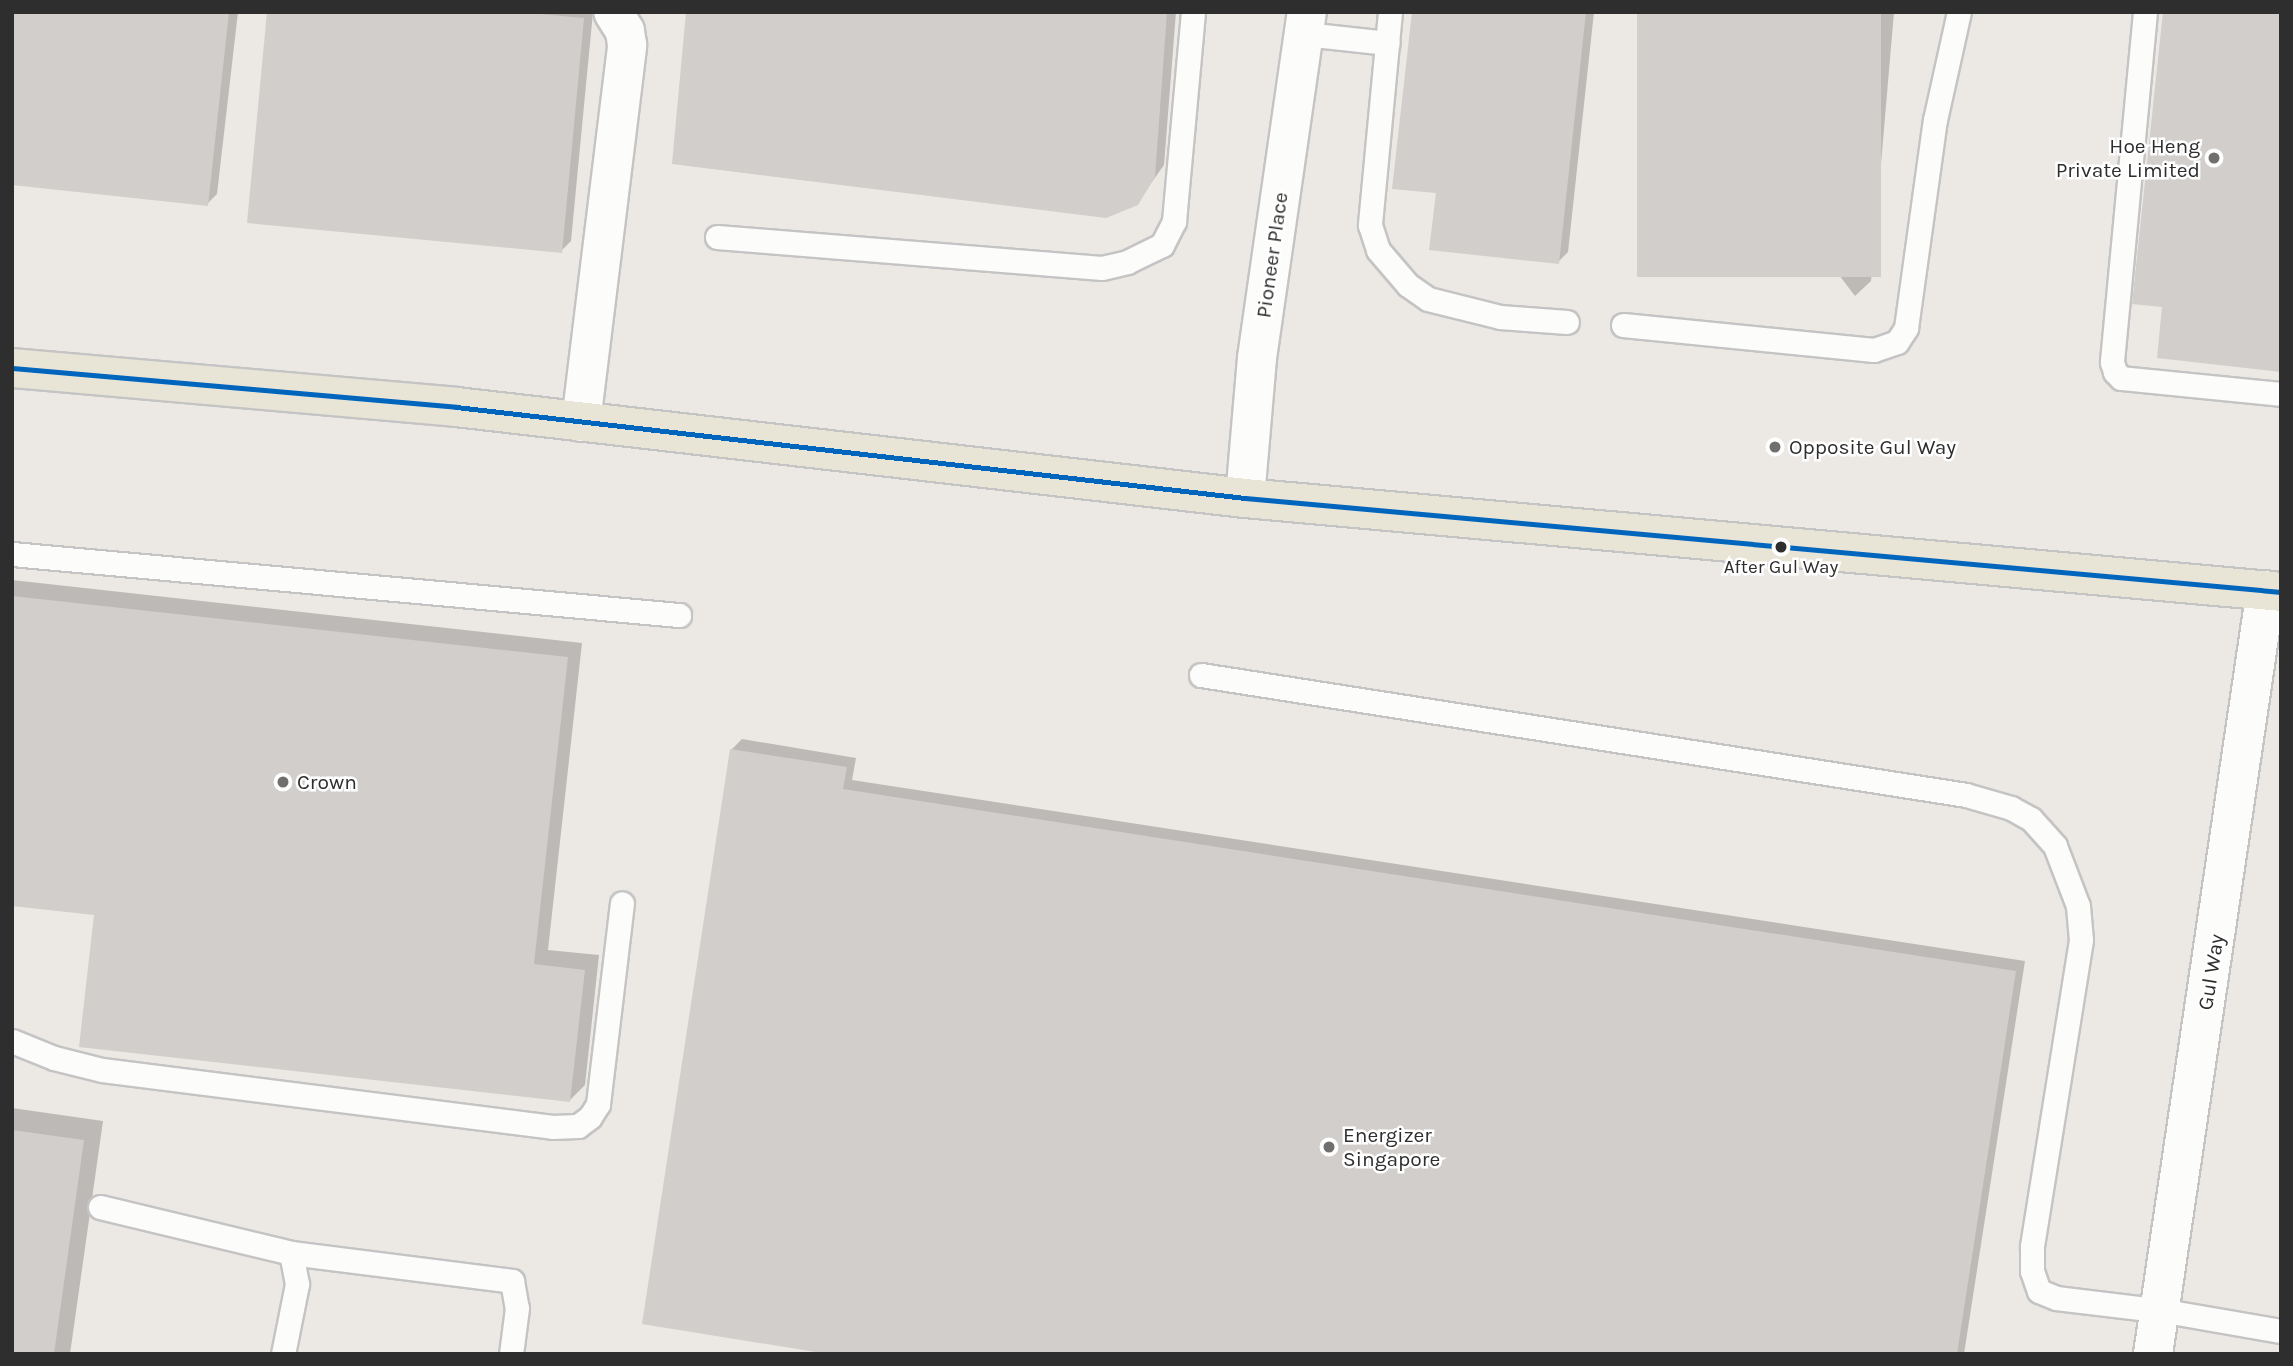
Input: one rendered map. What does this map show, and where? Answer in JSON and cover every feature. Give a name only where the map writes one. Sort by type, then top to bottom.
[{"type":"main road","points":[[12,368],[456,407],[1245,498],[2273,591]]},
{"type":"street","points":[[581,422],[627,45],[625,31],[613,12]]},
{"type":"street","name":"Pioneer Place","points":[[1245,498],[1257,358],[1306,23]]},
{"type":"street","name":"Gul Way","points":[[2153,1354],[2273,591]]},
{"type":"lane","points":[[717,237],[1102,268],[1127,262],[1162,245],[1174,221],[1194,12]]},
{"type":"lane","points":[[1391,12],[1370,225],[1378,250],[1408,285],[1428,299],[1500,317],[1567,322]]},
{"type":"lane","points":[[1623,325],[1874,350],[1897,342],[1906,328],[1935,120],[1959,12]]},
{"type":"lane","points":[[2146,12],[2112,362],[2115,372],[2121,378],[2281,394]]},
{"type":"lane","points":[[1306,23],[1388,43]]},
{"type":"lane","points":[[12,554],[679,615]]},
{"type":"lane","points":[[1200,675],[1966,795],[2011,808],[2031,819],[2055,846],[2078,906],[2081,940],[2032,1247],[2032,1271],[2039,1292],[2048,1296],[2281,1331]]},
{"type":"lane","points":[[12,1041],[54,1058],[102,1070],[552,1127],[578,1126],[590,1117],[598,1104],[622,902]]},
{"type":"lane","points":[[100,1207],[291,1253],[512,1281],[517,1308],[510,1354]]},
{"type":"lane","points":[[283,1354],[297,1284],[291,1253]]},
{"type":"building","points":[[12,12],[229,12],[208,206],[12,185]]},
{"type":"building","points":[[267,12],[519,12],[584,18],[562,253],[247,223]]},
{"type":"building","points":[[686,12],[1167,12],[1155,177],[1138,205],[1106,218],[672,164]]},
{"type":"building","points":[[1412,12],[1586,12],[1559,264],[1429,250],[1436,193],[1392,189]]},
{"type":"building","points":[[1637,12],[1881,12],[1881,277],[1637,277]]},
{"type":"building","name":"Hoe Heng Private Limited","points":[[2163,12],[2281,12],[2281,372],[2157,358],[2162,307],[2132,304]]},
{"type":"building","name":"Crown","points":[[12,596],[568,657],[534,964],[585,970],[570,1102],[79,1047],[94,915],[12,906]]},
{"type":"building","name":"Energizer Singapore","points":[[730,749],[847,767],[843,789],[2016,971],[1957,1354],[828,1354],[642,1324]]},
{"type":"building","points":[[12,1130],[84,1140],[54,1354],[12,1354]]},
{"type":"transit line","points":[[12,368],[456,407],[1245,498],[2281,592]]},
{"type":"place","name":"Hoe Heng Private Limited","points":[[2214,158]]},
{"type":"place","name":"Opposite Gul Way","points":[[1775,447]]},
{"type":"place","name":"After Gul Way","points":[[1781,547]]},
{"type":"place","name":"Crown","points":[[283,782]]},
{"type":"place","name":"Energizer Singapore","points":[[1329,1147]]}]
